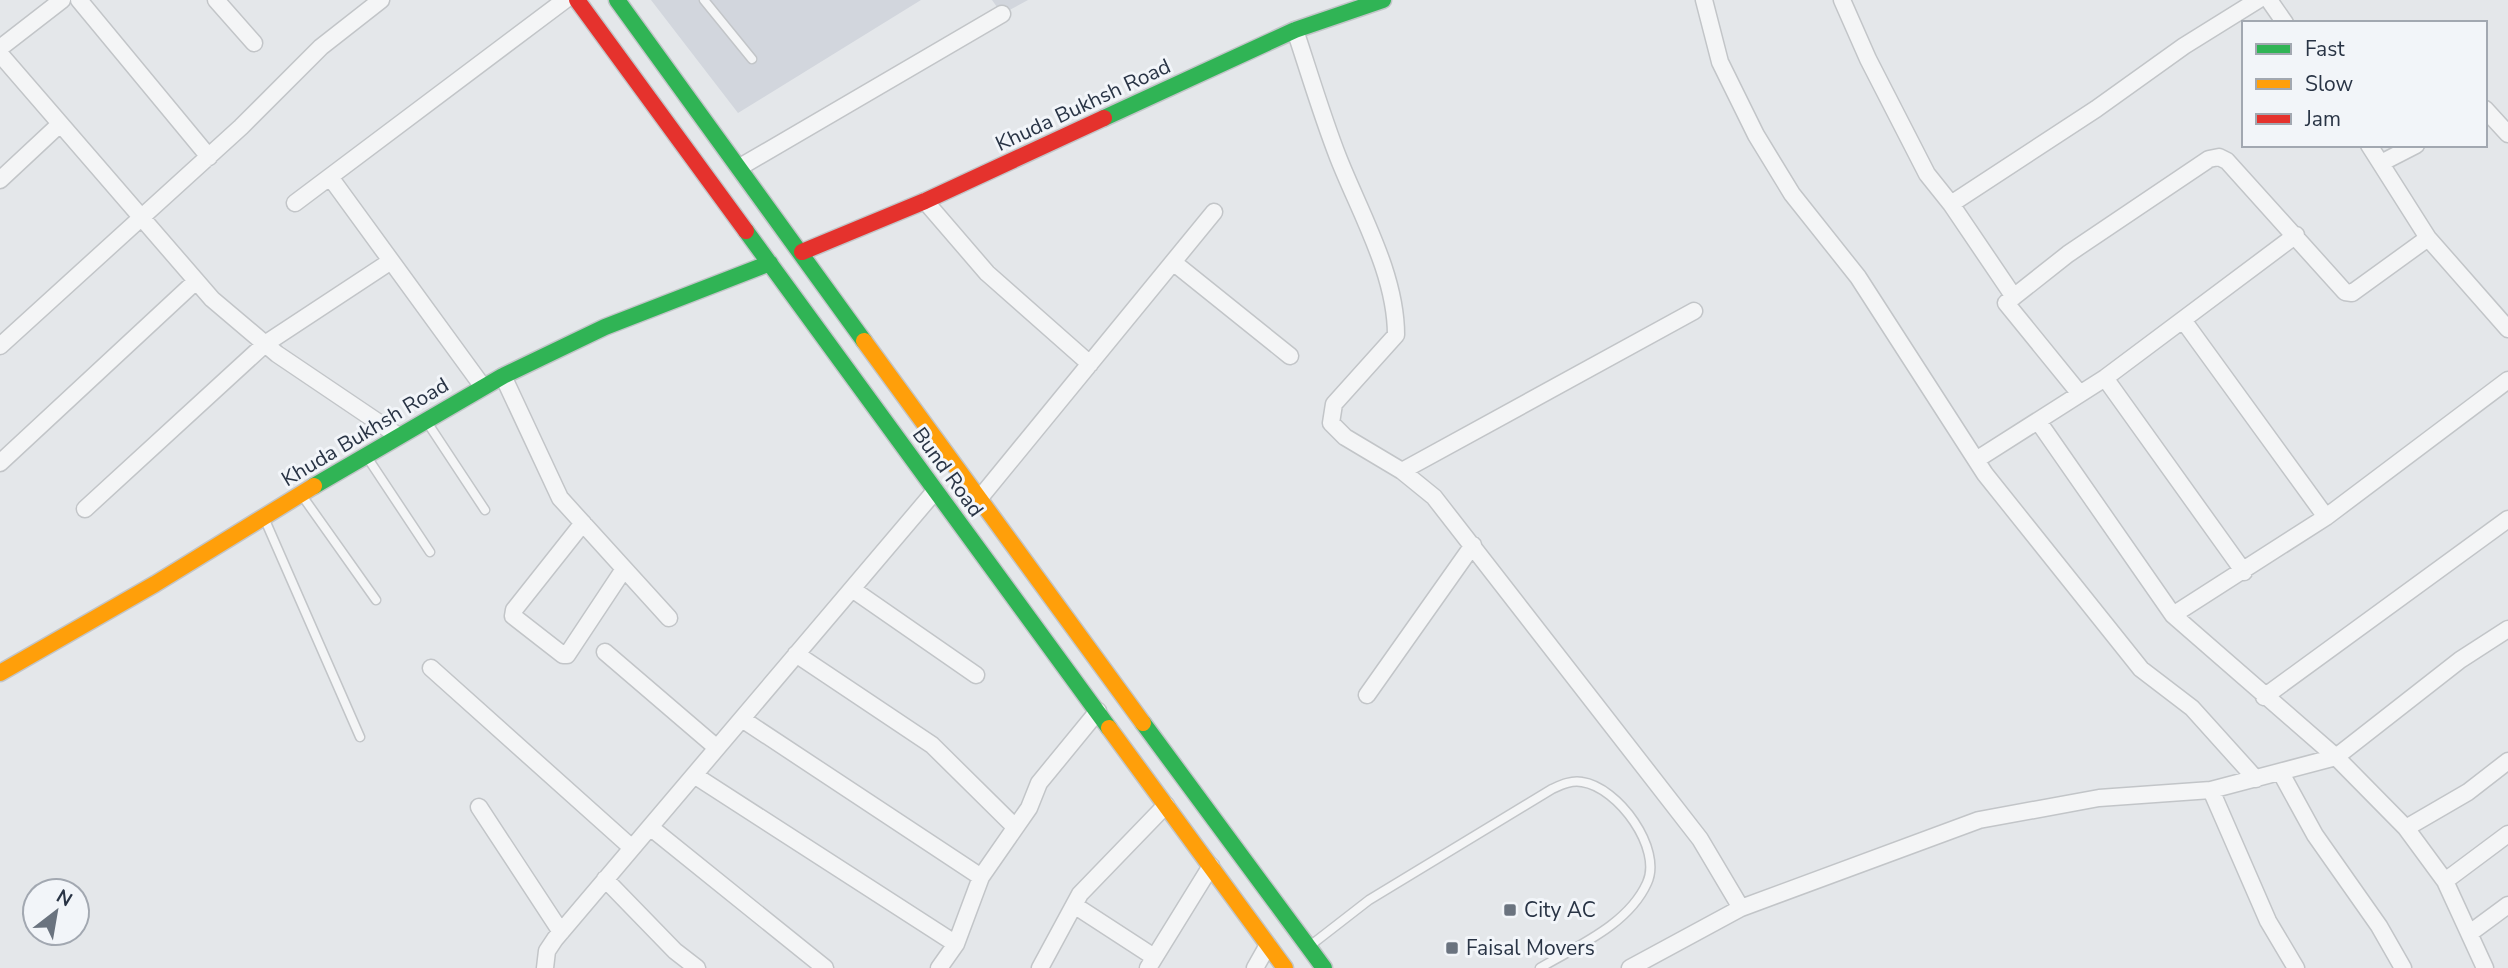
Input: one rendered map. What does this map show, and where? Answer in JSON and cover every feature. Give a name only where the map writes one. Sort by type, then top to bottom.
[{"type":"main road","name":"Bund Road","points":[[578,0],[1285,968]]},
{"type":"main road","name":"Bund Road","points":[[617,0],[1324,968]]},
{"type":"main road","points":[[1326,0],[1335,18]]},
{"type":"main road","name":"Khuda Bukhsh Road","points":[[802,252],[925,201],[1294,30],[1383,0]]},
{"type":"main road","name":"Khuda Bukhsh Road","points":[[0,673],[397,435],[503,376],[605,327],[770,263]]},
{"type":"street","points":[[0,48],[62,0]]},
{"type":"street","points":[[79,0],[209,157]]},
{"type":"street","points":[[216,0],[254,43]]},
{"type":"street","points":[[0,346],[209,157],[321,47],[380,0]]},
{"type":"street","points":[[295,203],[565,0]]},
{"type":"street","points":[[1704,0],[1720,62],[1756,135],[1791,194],[1858,277],[1976,460],[2027,529],[2141,669],[2192,708],[2256,779]]},
{"type":"street","points":[[1842,0],[1868,59],[1927,174],[1951,204],[2014,297]]},
{"type":"street","points":[[1951,204],[2258,0]]},
{"type":"street","points":[[2269,0],[2284,21]]},
{"type":"street","points":[[740,167],[1002,14]]},
{"type":"street","points":[[1294,30],[1338,157],[1389,286],[1396,317],[1396,335],[1334,404],[1331,423],[1367,452],[1402,471],[1434,497],[1700,839],[1741,908]]},
{"type":"street","points":[[0,54],[212,299],[265,344],[397,435]]},
{"type":"street","points":[[2487,111],[2508,134]]},
{"type":"street","points":[[0,180],[60,124]]},
{"type":"street","points":[[2370,147],[2428,238],[2506,326]]},
{"type":"street","points":[[2381,163],[2412,147]]},
{"type":"street","points":[[2080,394],[2006,303],[2068,254],[2209,159],[2219,157],[2227,161],[2340,287],[2352,293],[2428,238]]},
{"type":"street","points":[[330,177],[483,387]]},
{"type":"street","points":[[925,201],[987,273],[1090,363]]},
{"type":"street","points":[[979,499],[1214,212]]},
{"type":"street","points":[[1976,460],[2105,378],[2295,235]]},
{"type":"street","points":[[85,509],[265,344],[391,261]]},
{"type":"street","points":[[1173,262],[1290,356]]},
{"type":"street","points":[[0,463],[196,281]]},
{"type":"street","points":[[1402,471],[1695,311]]},
{"type":"street","points":[[2183,320],[2326,517]]},
{"type":"street","points":[[503,376],[560,498],[668,618]]},
{"type":"street","points":[[2105,378],[2244,572]]},
{"type":"street","points":[[2173,615],[2326,517],[2508,380]]},
{"type":"street","points":[[2038,421],[2173,615],[2336,757],[2406,828],[2445,881],[2485,968]]},
{"type":"street","points":[[545,968],[547,951],[561,932],[935,491]]},
{"type":"street","points":[[2264,697],[2508,519]]},
{"type":"street","points":[[583,523],[514,610],[513,616],[563,656],[567,655],[624,569]]},
{"type":"street","points":[[1367,695],[1472,545]]},
{"type":"street","points":[[852,589],[976,676]]},
{"type":"street","points":[[1630,968],[1741,908],[1979,820],[2099,799],[2211,790],[2336,757],[2460,660],[2508,629]]},
{"type":"street","points":[[605,652],[716,748]]},
{"type":"street","points":[[796,654],[932,746],[1016,827]]},
{"type":"street","points":[[431,668],[632,848]]},
{"type":"street","points":[[945,966],[981,877],[1029,808],[1039,783],[1098,711]]},
{"type":"street","points":[[742,719],[981,877]]},
{"type":"street","points":[[2406,828],[2468,792],[2508,761]]},
{"type":"street","points":[[2281,773],[2315,835],[2379,926],[2403,968]]},
{"type":"street","points":[[694,775],[956,944]]},
{"type":"street","points":[[2211,790],[2268,921],[2296,968]]},
{"type":"street","points":[[1040,968],[1080,894],[1166,805]]},
{"type":"street","points":[[479,807],[561,932]]},
{"type":"street","points":[[650,827],[825,968]]},
{"type":"street","points":[[2445,881],[2508,834]]},
{"type":"street","points":[[1074,905],[1151,962],[1211,866]]},
{"type":"street","points":[[606,879],[675,951],[697,968]]},
{"type":"street","points":[[2470,933],[2508,905]]},
{"type":"street","points":[[1255,968],[1268,945]]},
{"type":"lane","points":[[704,0],[752,59]]},
{"type":"lane","points":[[425,419],[485,510]]},
{"type":"lane","points":[[365,455],[430,551]]},
{"type":"lane","points":[[301,494],[376,600]]},
{"type":"lane","points":[[264,517],[360,737]]},
{"type":"lane","points":[[1309,947],[1369,900],[1552,789],[1568,782],[1584,782],[1606,793],[1629,816],[1649,845],[1653,866],[1647,885],[1611,926],[1540,968]]},
{"type":"shaded area","points":[[651,0],[921,0],[738,113]]},
{"type":"shaded area","points":[[992,0],[1028,0],[1002,14]]},
{"type":"traffic: fast","points":[[617,0],[864,341]]},
{"type":"traffic: fast","points":[[1104,118],[1295,30],[1383,0]]},
{"type":"traffic: fast","points":[[746,231],[1109,728]]},
{"type":"traffic: fast","points":[[314,486],[503,376],[605,327],[770,263]]},
{"type":"traffic: fast","points":[[1143,723],[1324,968]]},
{"type":"traffic: slow","points":[[864,341],[1143,723]]},
{"type":"traffic: slow","points":[[0,673],[155,584],[314,486]]},
{"type":"traffic: slow","points":[[1109,728],[1285,968]]},
{"type":"traffic: jam","points":[[577,0],[746,231]]},
{"type":"traffic: jam","points":[[802,252],[925,201],[1104,118]]},
{"type":"place","name":"City AC","points":[[1510,910]]},
{"type":"place","name":"Faisal Movers","points":[[1452,948]]}]
